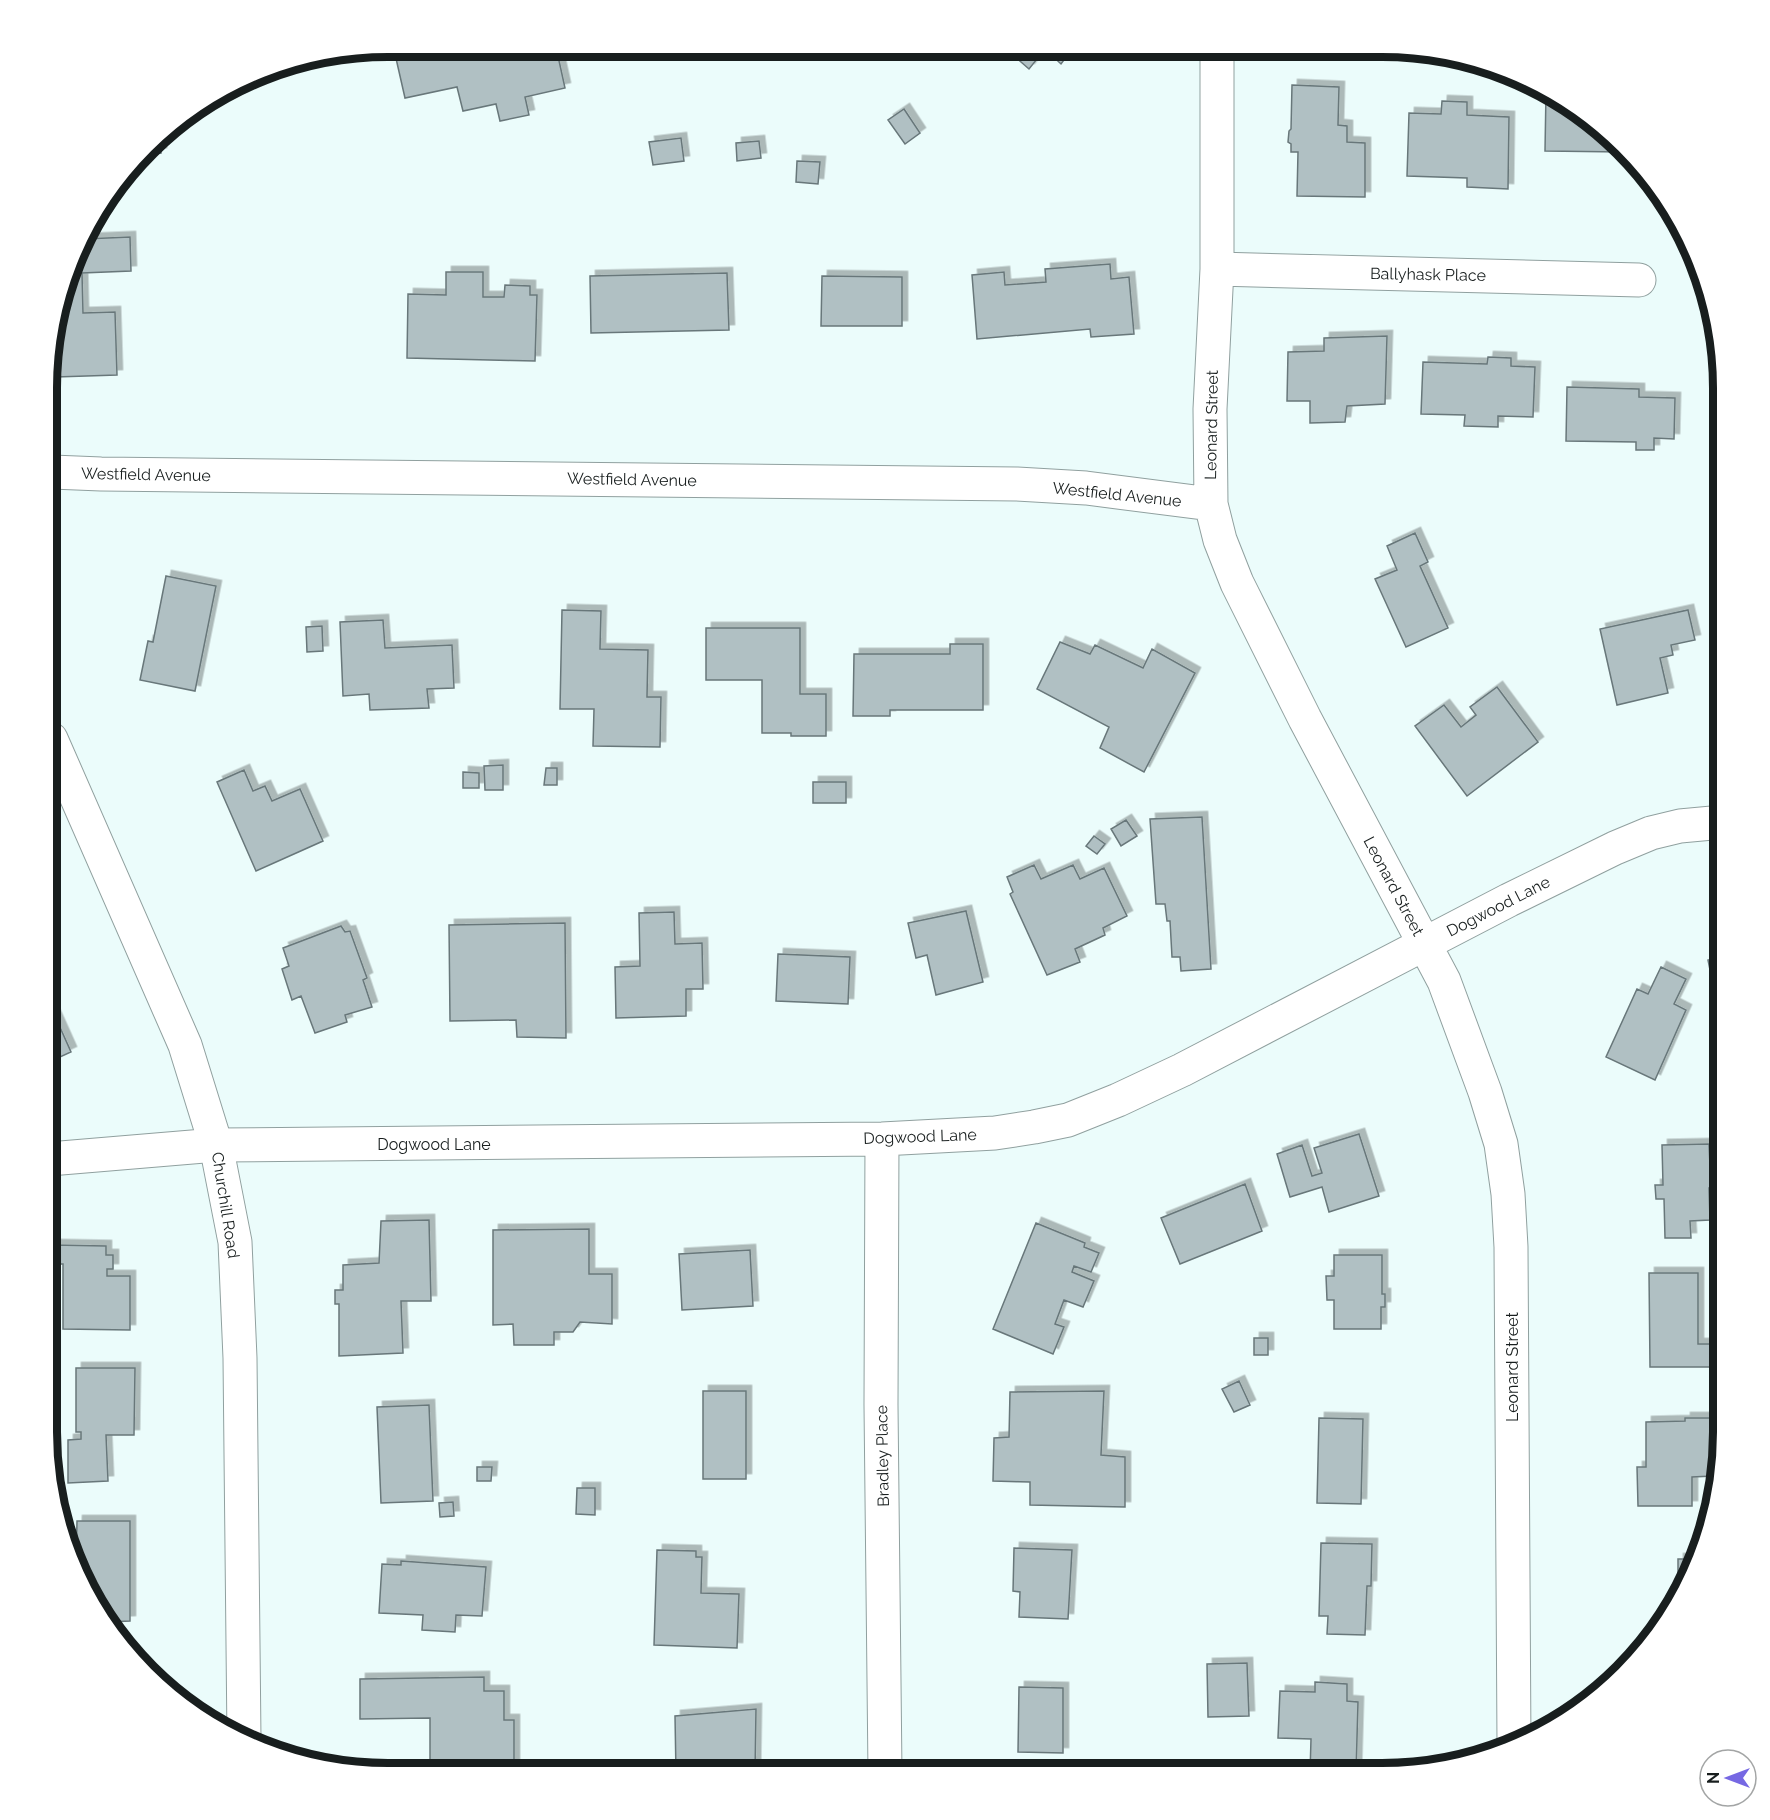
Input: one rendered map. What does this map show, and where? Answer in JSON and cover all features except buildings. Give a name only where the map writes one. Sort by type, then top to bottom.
[{"type":"street","name":"Leonard Street","points":[[1217,57],[1217,269],[1210,409],[1211,504],[1220,540],[1237,583],[1305,719],[1444,981],[1485,1092],[1501,1144],[1508,1194],[1511,1246],[1514,1736]]},
{"type":"street","name":"Ballyhask Place","points":[[1217,269],[1639,280]]},
{"type":"street","name":"Westfield Avenue","points":[[57,472],[124,475],[1017,484],[1086,488],[1211,504]]},
{"type":"street","name":"Churchill Road","points":[[57,754],[185,1045],[216,1145],[235,1242],[240,1358],[244,1730]]},
{"type":"street","name":"Dogwood Lane","points":[[57,1159],[216,1145],[882,1139],[995,1133],[1034,1127],[1068,1120],[1182,1070],[1615,848],[1651,833],[1680,826],[1713,823]]},
{"type":"street","name":"Bradley Place","points":[[882,1139],[881,1405],[885,1763]]}]
